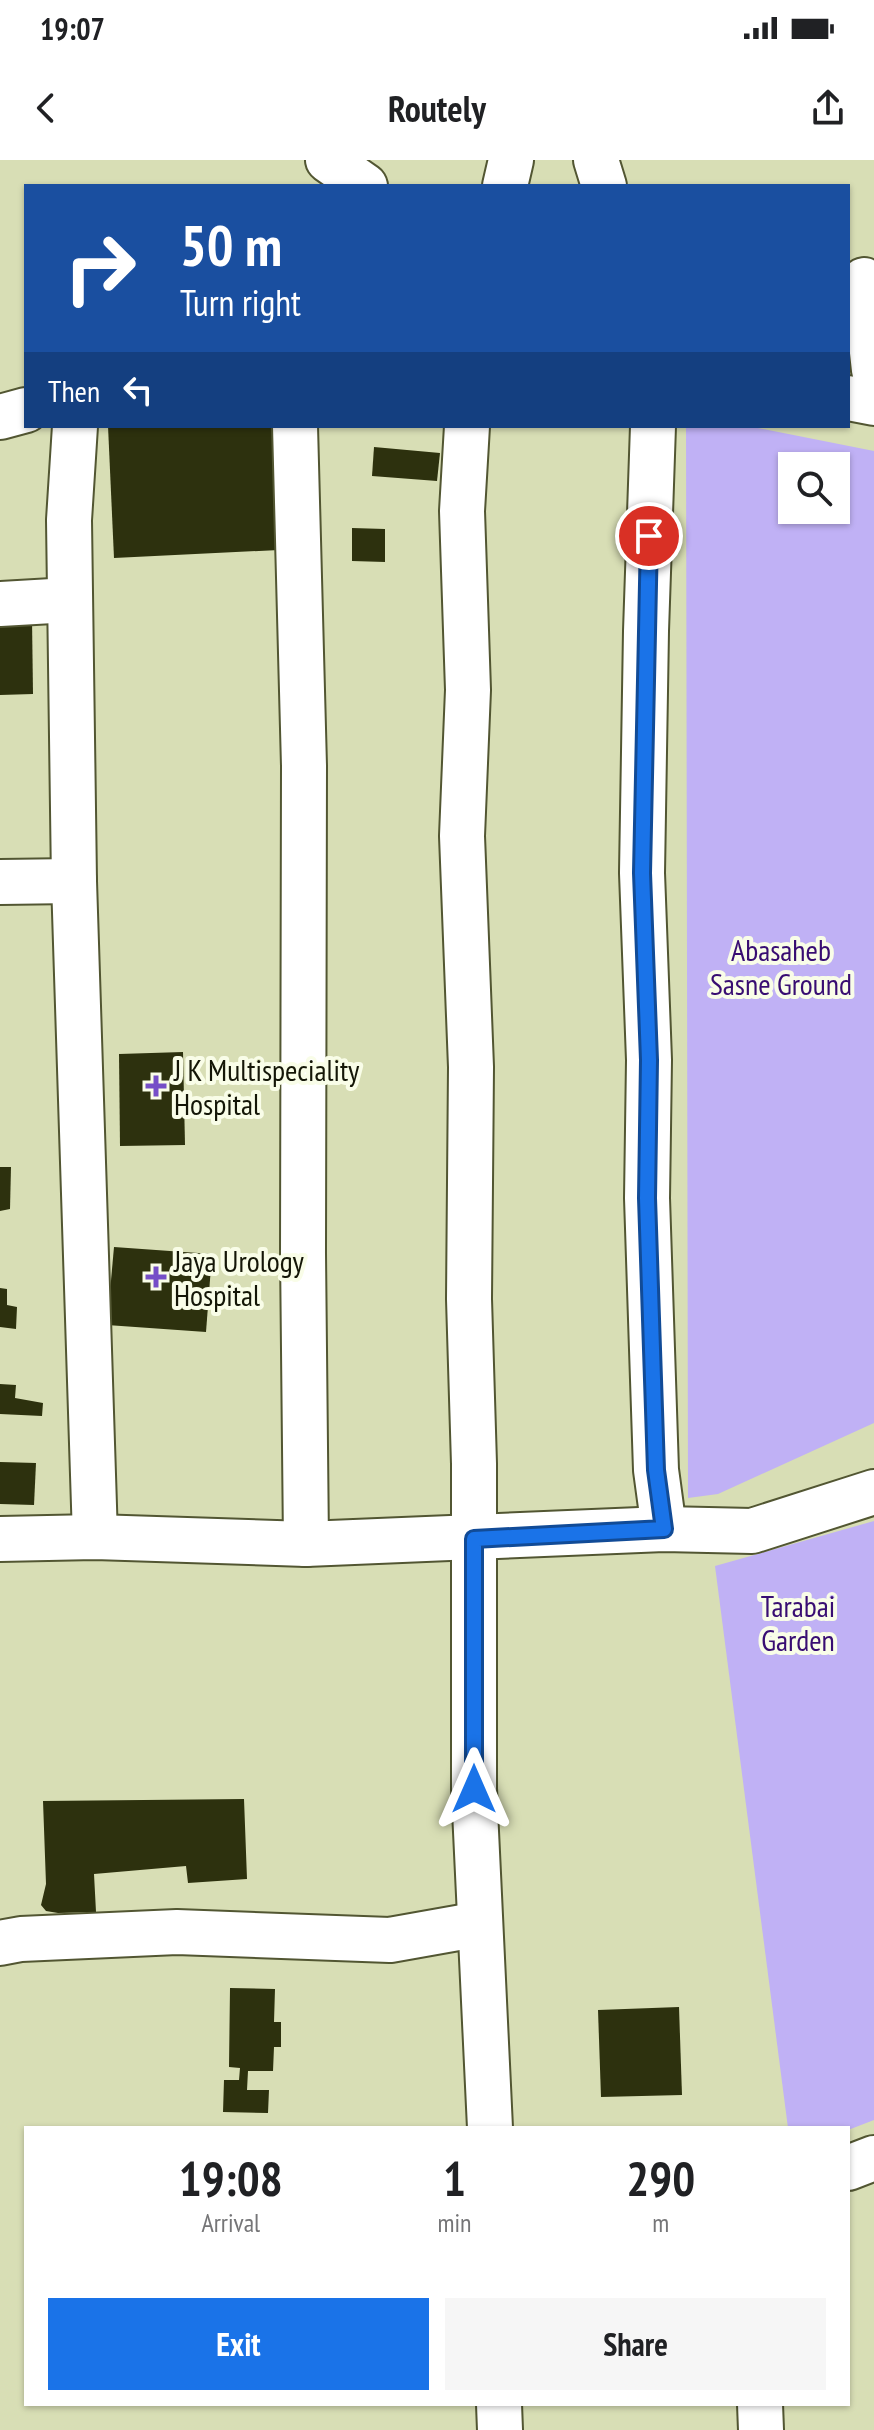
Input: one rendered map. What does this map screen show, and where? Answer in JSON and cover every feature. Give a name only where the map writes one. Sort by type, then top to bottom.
[{"type":"street","points":[[505,184],[511,160]]},
{"type":"street","points":[[596,160],[603,184]]},
{"type":"street","points":[[864,280],[874,370]]},
{"type":"street","points":[[850,398],[874,403]]},
{"type":"street","points":[[0,417],[24,411]]},
{"type":"street","points":[[75,428],[69,520],[74,881],[95,1537]]},
{"type":"street","points":[[295,428],[304,766],[306,1544]]},
{"type":"street","points":[[467,428],[462,511],[468,690],[462,836],[471,1067],[469,1299],[474,1539],[474,1789],[490,2126]]},
{"type":"street","points":[[653,428],[645,647],[642,873],[649,1060],[647,1198],[656,1470],[664,1529]]},
{"type":"street","points":[[0,604],[70,600]]},
{"type":"street","points":[[0,882],[74,881]]},
{"type":"street","points":[[0,1539],[95,1537],[306,1544],[664,1529],[752,1531],[874,1492]]},
{"type":"street","points":[[0,1943],[21,1939],[177,1932],[390,1940],[480,1924]]},
{"type":"street","points":[[850,2167],[874,2158]]},
{"type":"street","points":[[499,2406],[500,2430]]},
{"type":"street","points":[[760,2406],[761,2430]]},
{"type":"green space","name":"Abasaheb Sasne Ground","points":[[686,428],[758,428],[874,451],[874,1423],[718,1494],[688,1498]]},
{"type":"green space","name":"Tarabai Garden","points":[[874,1521],[874,2120],[850,2129],[850,2126],[788,2126],[715,1566]]},
{"type":"building","points":[[108,428],[272,428],[279,550],[114,558]]},
{"type":"building","points":[[374,447],[440,453],[437,481],[372,476]]},
{"type":"building","points":[[352,528],[385,529],[385,562],[352,561]]},
{"type":"building","points":[[32,619],[33,694],[0,695],[0,620]]},
{"type":"building","points":[[183,1052],[185,1145],[120,1146],[119,1054]]},
{"type":"building","points":[[0,1167],[11,1167],[10,1209],[0,1211]]},
{"type":"building","points":[[114,1247],[212,1254],[206,1332],[107,1325]]},
{"type":"building","points":[[0,1288],[7,1289],[7,1305],[17,1307],[16,1329],[0,1327]]},
{"type":"building","points":[[0,1384],[16,1385],[15,1398],[43,1403],[42,1416],[0,1414]]},
{"type":"building","points":[[0,1462],[36,1463],[34,1505],[0,1504]]},
{"type":"building","points":[[244,1799],[247,1879],[188,1883],[186,1866],[94,1874],[96,1912],[58,1913],[46,1911],[41,1905],[46,1884],[43,1801]]},
{"type":"building","points":[[230,1988],[275,1989],[274,2022],[281,2022],[281,2047],[274,2047],[273,2071],[248,2071],[247,2090],[269,2090],[268,2113],[223,2112],[224,2080],[239,2080],[240,2068],[229,2067]]},
{"type":"building","points":[[679,2007],[682,2095],[601,2097],[598,2010]]},
{"type":"place","name":"J K Multispeciality Hospital","points":[[156,1086]]},
{"type":"place","name":"Jaya Urology Hospital","points":[[156,1277]]},
{"type":"route","points":[[474,1789],[474,1539],[664,1529],[656,1470],[647,1198],[649,1060],[642,873],[649,536]]}]
